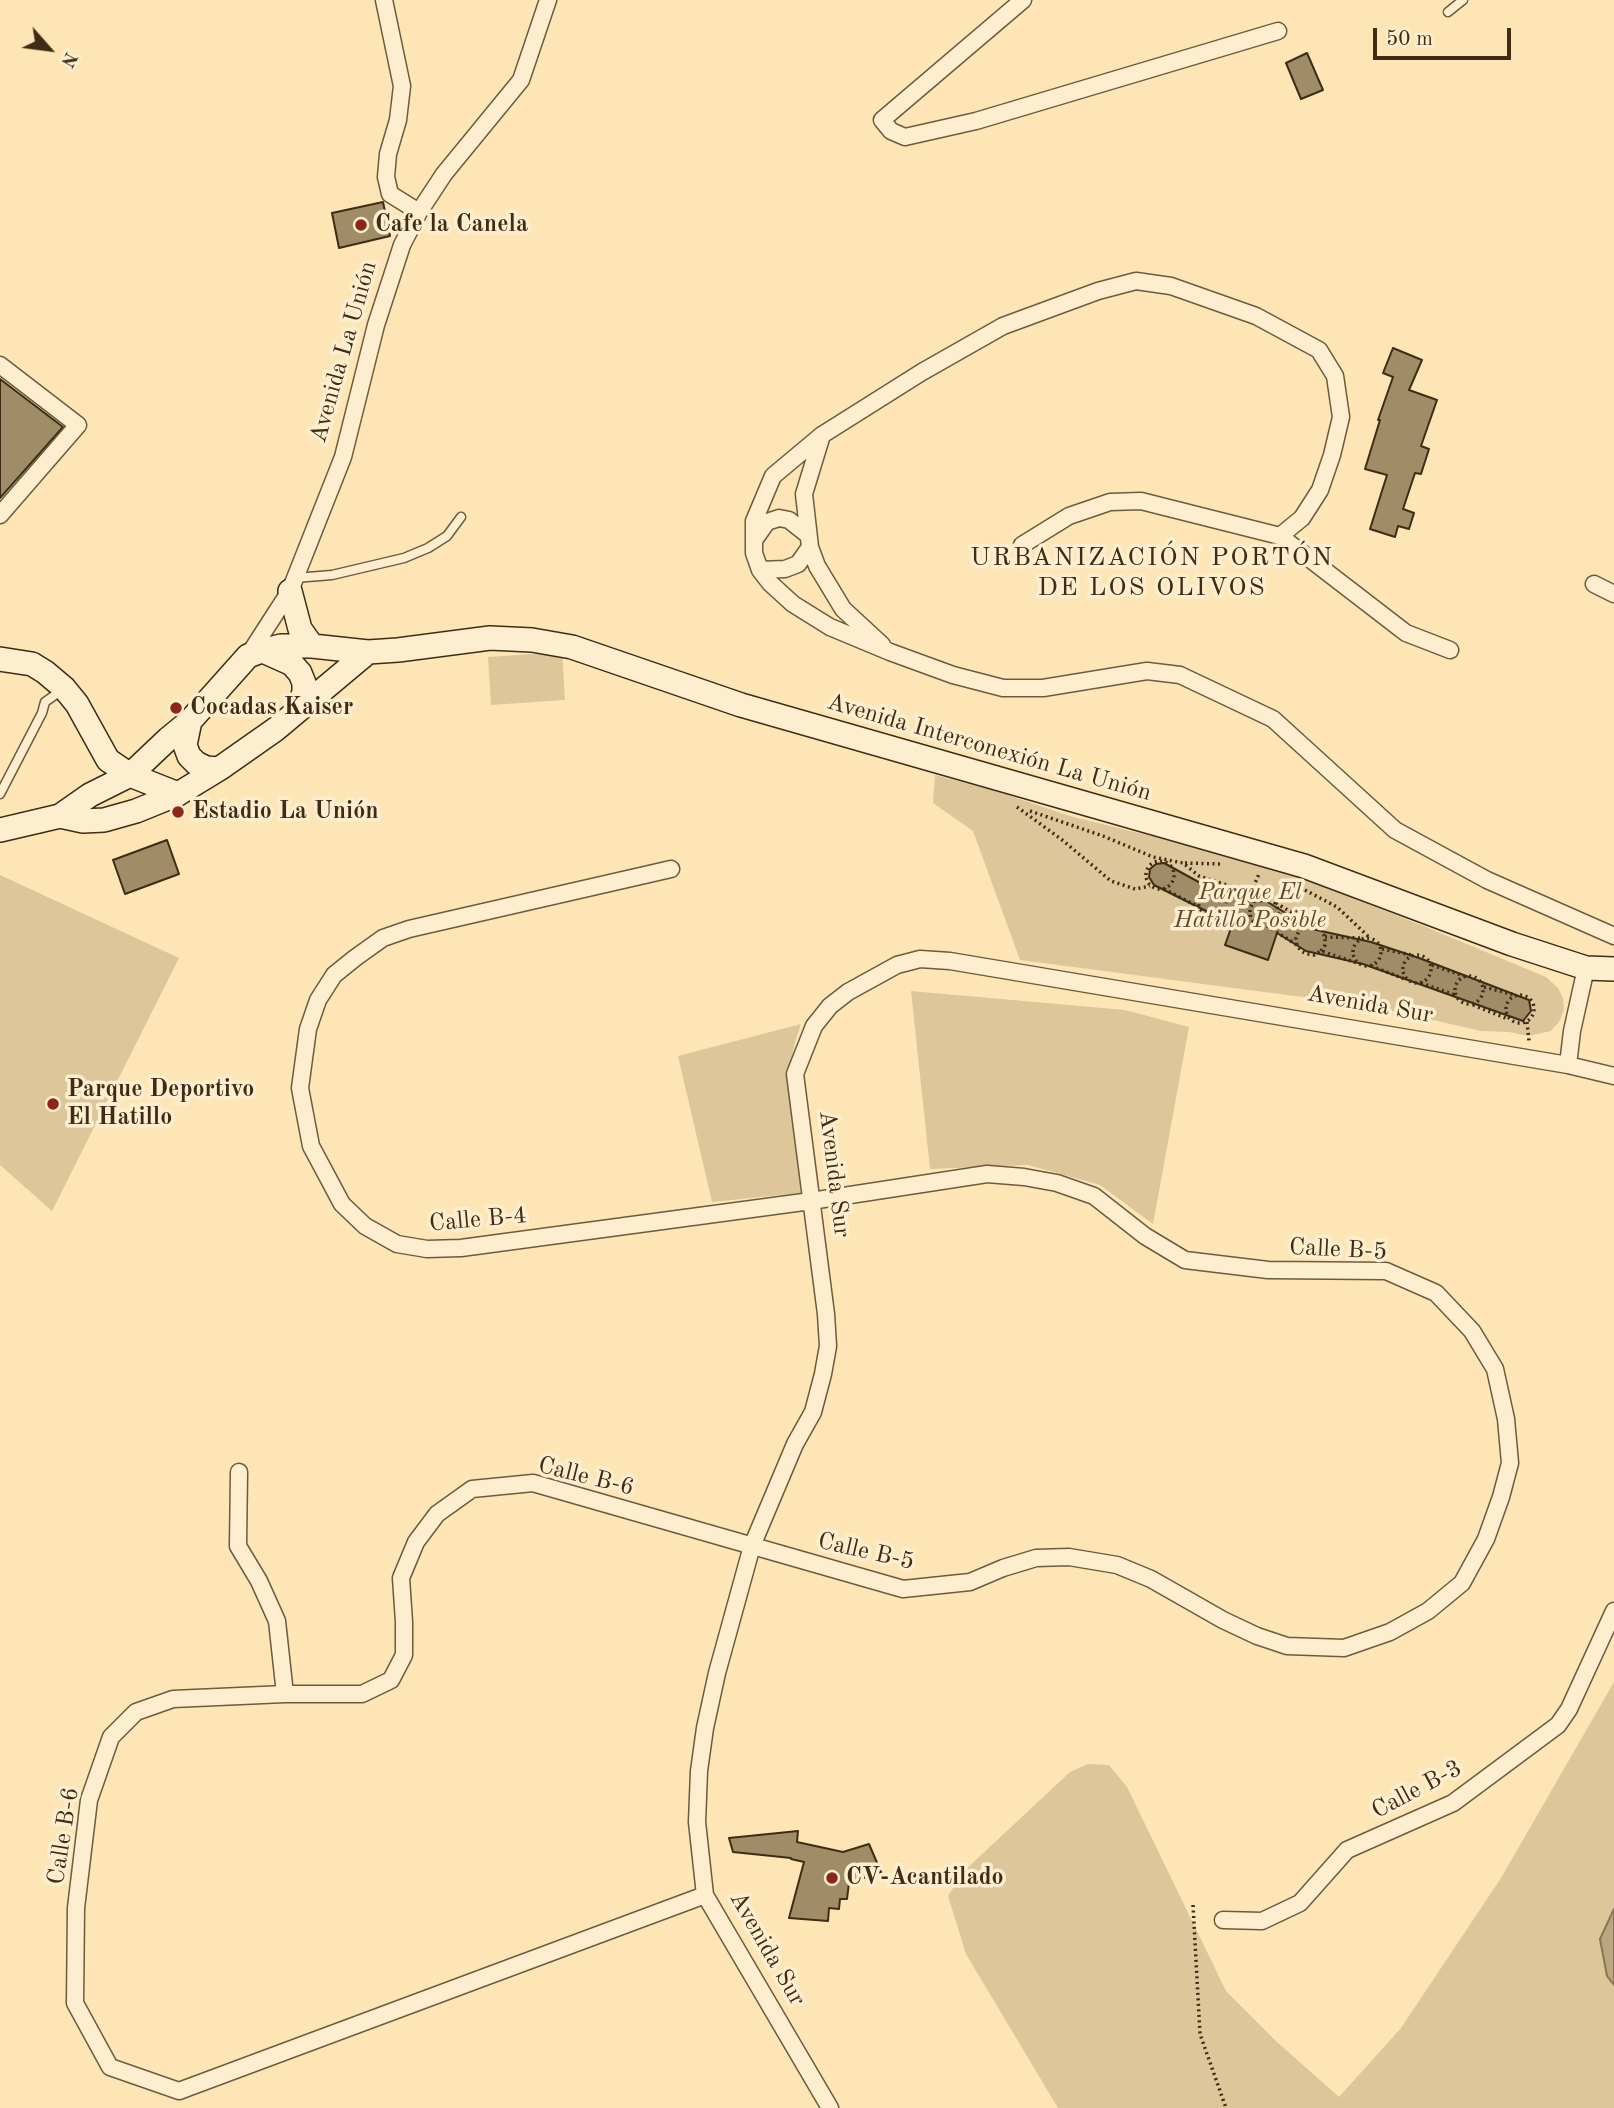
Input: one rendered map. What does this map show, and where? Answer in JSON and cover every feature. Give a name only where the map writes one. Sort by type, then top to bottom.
[{"type":"street","points":[[384,0],[402,86],[386,177],[390,194],[419,212]]},
{"type":"street","name":"Avenida La Unión","points":[[0,830],[60,816],[90,795],[130,775],[190,722],[255,653],[293,584],[343,457],[376,325],[402,245],[419,212],[444,174],[522,80],[548,0]]},
{"type":"street","points":[[1023,0],[882,120],[891,131],[905,137],[976,121],[1278,31]]},
{"type":"street","points":[[1280,536],[1302,518],[1320,490],[1341,417],[1335,376],[1318,350],[1256,316],[1171,286],[1136,281],[1098,291],[1003,326],[922,372],[822,435],[773,476],[754,522],[753,541],[760,570],[793,604],[830,626],[953,675],[1003,688],[1043,688],[1147,671],[1180,675],[1273,719],[1395,830],[1487,880],[1614,936]]},
{"type":"street","points":[[0,365],[78,425],[0,515]]},
{"type":"street","points":[[822,435],[804,494],[809,541],[817,566],[844,609],[890,652]]},
{"type":"street","points":[[1022,545],[1069,516],[1110,502],[1141,501],[1280,536],[1406,633],[1450,650]]},
{"type":"street","points":[[753,541],[767,522],[779,518],[789,520],[809,541]]},
{"type":"street","points":[[760,570],[785,569],[798,564],[809,541]]},
{"type":"street","points":[[293,584],[300,629],[312,646]]},
{"type":"street","points":[[1594,584],[1614,594]]},
{"type":"street","name":"Avenida Interconexión La Unión","points":[[368,652],[490,638],[532,640],[572,647],[741,705],[1304,866],[1512,944],[1586,968]]},
{"type":"street","points":[[255,653],[281,646],[312,646],[368,652]]},
{"type":"street","name":"Avenida La Unión","points":[[60,816],[83,821],[104,820],[136,811],[178,794],[276,729],[368,652]]},
{"type":"street","points":[[255,653],[292,664],[300,673],[304,692],[299,708]]},
{"type":"street","points":[[0,659],[33,664],[64,688],[77,704],[108,761],[130,775],[178,794]]},
{"type":"street","points":[[190,722],[185,744],[189,756],[206,768],[219,769]]},
{"type":"street","name":"Calle B-4","points":[[671,869],[409,929],[383,938],[355,958],[334,975],[318,1000],[308,1029],[300,1088],[311,1146],[342,1204],[365,1226],[397,1244],[427,1249],[461,1248],[811,1201]]},
{"type":"street","name":"Avenida Sur","points":[[830,2108],[705,1895],[697,1822],[699,1771],[717,1673],[752,1546],[795,1444],[813,1412],[828,1346],[795,1074],[814,1026],[830,1006],[848,992],[897,965],[920,959],[950,961],[1568,1065],[1614,1076]]},
{"type":"street","points":[[1568,1065],[1572,1031],[1586,968],[1614,969]]},
{"type":"street","name":"Calle B-5","points":[[752,1546],[904,1589],[970,1582],[1035,1558],[1069,1557],[1116,1565],[1151,1578],[1223,1620],[1257,1636],[1287,1646],[1343,1648],[1390,1632],[1428,1611],[1462,1583],[1486,1539],[1502,1497],[1510,1463],[1506,1419],[1495,1369],[1472,1331],[1436,1293],[1386,1271],[1268,1270],[1185,1260],[1145,1236],[1094,1196],[1057,1183],[1024,1177],[987,1174],[811,1201]]},
{"type":"street","points":[[239,1472],[238,1546],[259,1581],[277,1621],[285,1694]]},
{"type":"street","name":"Calle B-6","points":[[705,1895],[178,2091],[110,2067],[75,2003],[76,1908],[89,1800],[110,1737],[136,1712],[173,1699],[362,1694],[391,1680],[404,1655],[401,1578],[416,1542],[438,1514],[472,1489],[534,1483],[752,1546]]},
{"type":"street","name":"Calle B-3","points":[[1223,1920],[1262,1922],[1300,1903],[1347,1850],[1453,1802],[1558,1725],[1569,1709],[1614,1611]]},
{"type":"lane","points":[[1448,12],[1463,0]]},
{"type":"lane","points":[[293,584],[404,558],[447,536],[461,517]]},
{"type":"lane","points":[[0,794],[45,702],[64,688]]},
{"type":"path","points":[[1150,886],[1135,889],[1111,881],[1061,839],[1015,806],[1103,836],[1163,860],[1171,864],[1174,880],[1170,886],[1157,890],[1150,886],[1145,873],[1155,861],[1163,860],[1183,863],[1199,876],[1267,898],[1321,930],[1325,945],[1314,955],[1307,954],[1267,926]]},
{"type":"path","points":[[1251,892],[1262,866]]},
{"type":"path","points":[[1223,913],[1227,906],[1223,891],[1208,888],[1201,893],[1199,906],[1203,913],[1209,916],[1223,913],[1250,917]]},
{"type":"path","points":[[1164,889],[1199,906]]},
{"type":"path","points":[[1267,898],[1259,898],[1252,903],[1249,910],[1254,923],[1260,926],[1274,923],[1278,917],[1274,902]]},
{"type":"path","points":[[1321,951],[1363,967],[1377,963],[1381,957],[1377,942],[1337,907]]},
{"type":"path","points":[[1297,945],[1299,931],[1306,926],[1315,926]]},
{"type":"path","points":[[1325,937],[1370,938]]},
{"type":"path","points":[[1357,963],[1353,950],[1355,943],[1362,939]]},
{"type":"path","points":[[1381,949],[1420,954],[1428,958],[1432,965],[1431,974],[1421,984]]},
{"type":"path","points":[[1407,980],[1403,967],[1412,955]]},
{"type":"path","points":[[1432,965],[1480,980],[1484,987],[1483,995],[1473,1005]]},
{"type":"path","points":[[1371,966],[1455,995]]},
{"type":"path","points":[[1464,976],[1458,981],[1455,995],[1466,1005],[1473,1005],[1517,1024],[1527,1022],[1534,1014],[1530,999],[1523,995],[1484,987]]},
{"type":"path","points":[[1510,1020],[1505,1007],[1508,1000],[1515,995]]},
{"type":"path","points":[[1527,1022],[1529,1044]]},
{"type":"path","points":[[1193,1905],[1200,2034],[1226,2108]]},
{"type":"green space","points":[[562,652],[565,700],[491,705],[488,657]]},
{"type":"green space","name":"Parque El Hatillo Posible","points":[[935,775],[996,791],[1073,817],[1264,863],[1546,977],[1558,988],[1563,998],[1564,1010],[1551,1031],[1528,1036],[1481,1031],[1371,1006],[1020,960],[973,831],[933,803]]},
{"type":"green space","name":"Parque Deportivo El Hatillo","points":[[0,875],[179,958],[52,1211],[0,1165]]},
{"type":"green space","points":[[911,991],[1125,1010],[1189,1027],[1153,1224],[1100,1185],[1028,1165],[930,1169]]},
{"type":"green space","points":[[801,1024],[789,1074],[801,1193],[712,1202],[678,1056]]},
{"type":"green space","points":[[1614,1682],[1614,2108],[1058,2108],[966,1954],[948,1896],[964,1871],[1070,1772],[1088,1764],[1109,1765],[1127,1787],[1226,1991],[1277,2042],[1339,2097],[1401,2028],[1501,1878]]},
{"type":"shaded area","points":[[1614,1909],[1614,1985],[1607,1976],[1600,1939]]},
{"type":"building","points":[[1307,53],[1323,90],[1301,99],[1286,63]]},
{"type":"building","name":"Cafe la Canela","points":[[383,202],[390,236],[339,248],[332,213]]},
{"type":"building","points":[[1393,348],[1422,360],[1409,390],[1437,400],[1421,446],[1429,449],[1421,474],[1415,473],[1403,509],[1414,513],[1409,529],[1398,526],[1395,537],[1370,529],[1387,475],[1365,469],[1393,377],[1383,373]]},
{"type":"building","points":[[0,379],[63,427],[0,498]]},
{"type":"building","points":[[167,840],[179,874],[125,894],[113,860]]},
{"type":"building","points":[[1164,863],[1215,891],[1252,902],[1266,901],[1312,929],[1371,942],[1529,1000],[1531,1011],[1523,1021],[1363,964],[1306,951],[1277,933],[1268,960],[1225,945],[1235,917],[1208,912],[1154,885],[1149,877],[1150,869],[1156,864]]},
{"type":"building","name":"CV-Acantilado","points":[[798,1831],[797,1842],[843,1852],[869,1844],[881,1872],[849,1883],[847,1899],[840,1899],[839,1909],[829,1908],[828,1921],[789,1918],[804,1862],[791,1858],[733,1852],[729,1838]]},
{"type":"place","name":"Cafe la Canela","points":[[361,225]]},
{"type":"place","name":"Cocadas Kaiser","points":[[176,708]]},
{"type":"place","name":"Estadio La Unión","points":[[178,812]]},
{"type":"place","name":"Parque Deportivo El Hatillo","points":[[53,1104]]},
{"type":"place","name":"CV-Acantilado","points":[[832,1878]]},
{"type":"district","name":"URBANIZACIÓN PORTÓN DE LOS OLIVOS","points":[[1152,573]]}]
